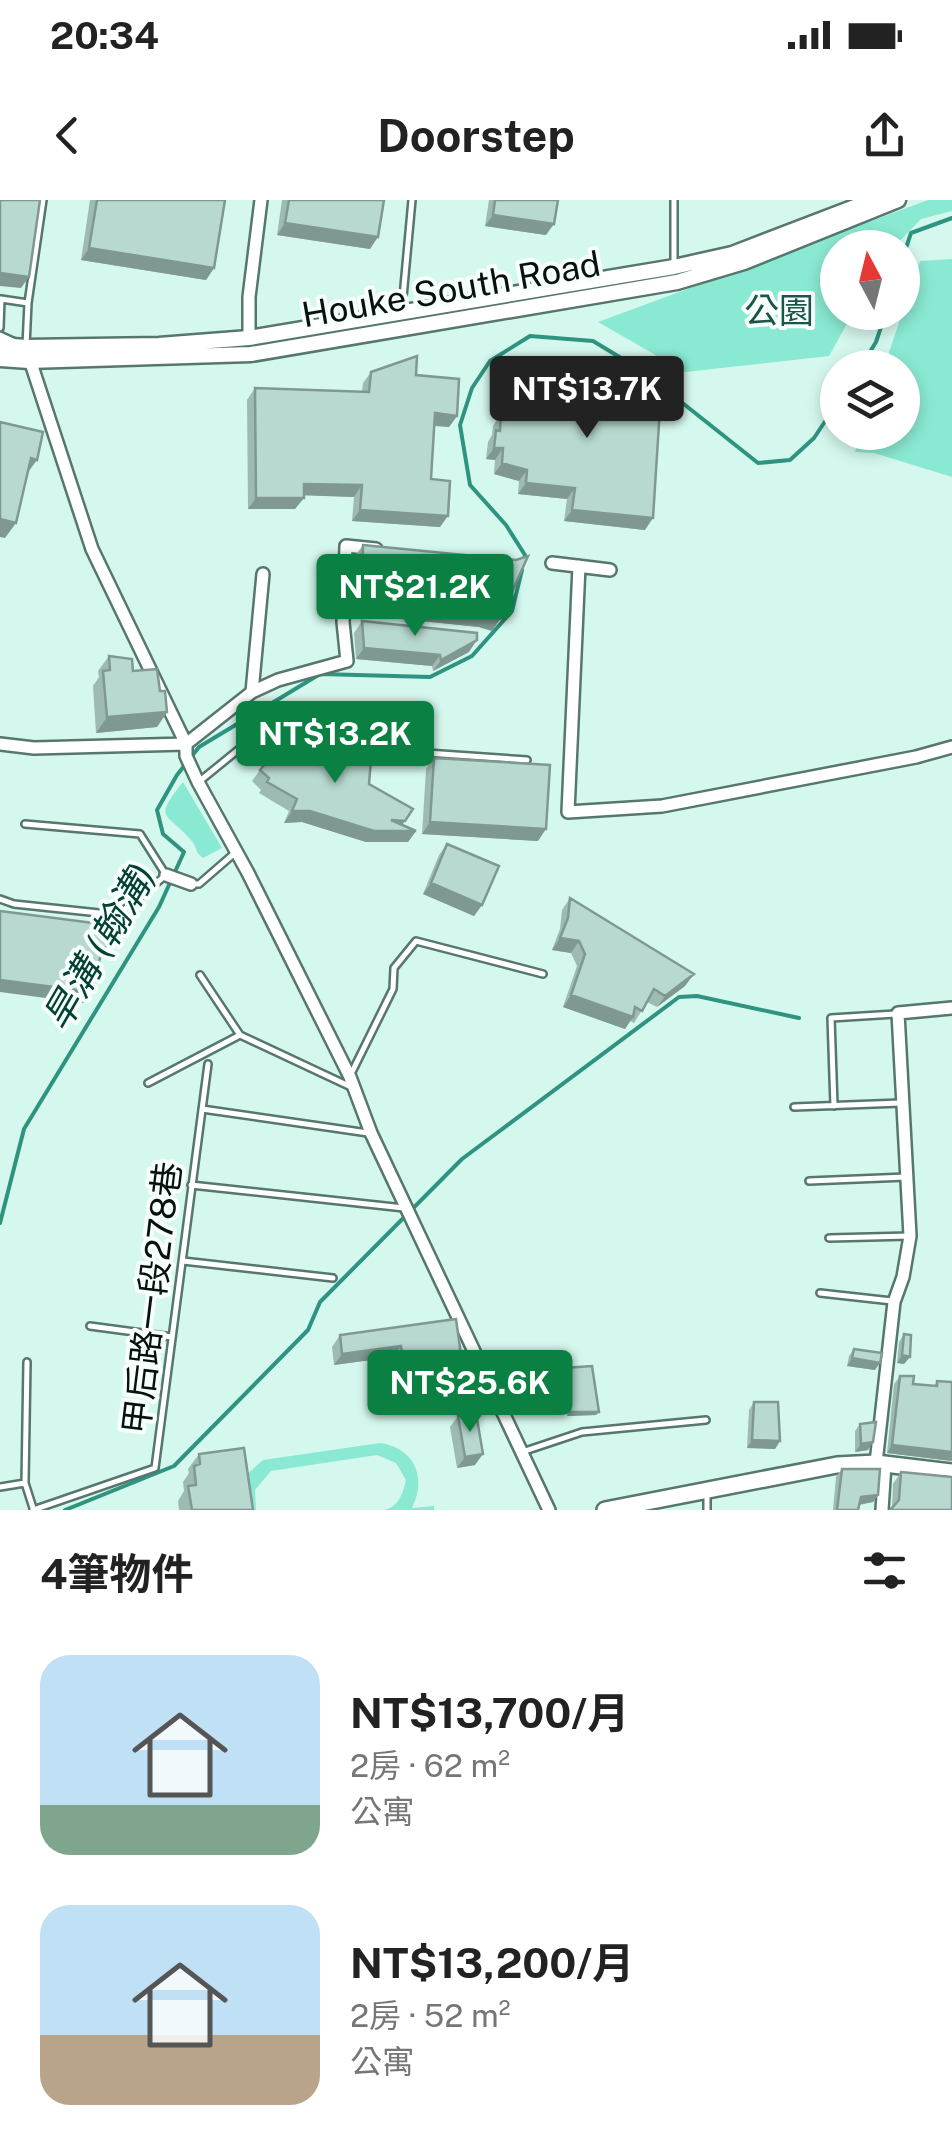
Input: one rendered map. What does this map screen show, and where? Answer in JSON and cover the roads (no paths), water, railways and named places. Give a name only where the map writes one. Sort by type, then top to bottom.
[{"type":"main road","points":[[605,1510],[633,1508],[837,1465],[880,1464],[952,1472]]},
{"type":"street","points":[[250,354],[249,297],[261,200]]},
{"type":"street","name":"Houke South Road","points":[[0,359],[250,338],[402,311],[676,274],[873,200]]},
{"type":"street","name":"Houke South Road","points":[[0,344],[28,354],[250,354],[744,262],[898,200]]},
{"type":"street","points":[[28,354],[92,550],[198,782],[237,851],[352,1083],[370,1133],[548,1510]]},
{"type":"street","points":[[0,744],[188,756],[252,692],[278,680],[347,661],[342,622],[346,546],[382,550]]},
{"type":"street","points":[[552,563],[610,570]]},
{"type":"street","points":[[580,566],[568,812],[662,806],[952,747]]},
{"type":"street","points":[[252,692],[263,574]]},
{"type":"street","points":[[342,622],[362,624]]},
{"type":"street","points":[[166,875],[191,884]]},
{"type":"street","points":[[882,1510],[880,1464],[894,1302],[910,1236],[898,1014],[952,1008]]},
{"type":"lane","points":[[28,354],[28,303],[43,200]]},
{"type":"lane","points":[[402,311],[412,200]]},
{"type":"lane","points":[[674,200],[676,274]]},
{"type":"lane","points":[[28,303],[1,299],[0,332],[28,354]]},
{"type":"lane","points":[[198,782],[244,746],[300,748]]},
{"type":"lane","points":[[358,749],[527,760]]},
{"type":"lane","points":[[0,899],[14,904],[118,914],[166,875],[140,834],[25,824]]},
{"type":"lane","points":[[191,884],[198,884],[237,851]]},
{"type":"lane","points":[[200,976],[240,1035],[352,1083],[392,989],[394,968],[416,941],[544,974]]},
{"type":"lane","points":[[834,1106],[830,1018],[898,1014]]},
{"type":"lane","points":[[148,1083],[240,1035]]},
{"type":"lane","name":"甲后路一段278巷","points":[[32,1510],[155,1468],[208,1064]]},
{"type":"lane","points":[[794,1107],[903,1103]]},
{"type":"lane","points":[[202,1109],[370,1133]]},
{"type":"lane","points":[[808,1181],[907,1177]]},
{"type":"lane","points":[[191,1185],[409,1212]]},
{"type":"lane","points":[[829,1238],[910,1236]]},
{"type":"lane","points":[[182,1262],[333,1278]]},
{"type":"lane","points":[[820,1293],[894,1302]]},
{"type":"lane","points":[[90,1326],[172,1337]]},
{"type":"lane","points":[[28,1362],[25,1483],[32,1510]]},
{"type":"lane","points":[[522,1452],[582,1432],[706,1420]]},
{"type":"lane","points":[[0,1487],[25,1483]]},
{"type":"lane","points":[[707,1490],[707,1510]]},
{"type":"waterway","name":"旱溝 (翰溝)","points":[[919,230],[952,218]]},
{"type":"waterway","name":"旱溝 (翰溝)","points":[[871,350],[880,330]]},
{"type":"waterway","name":"旱溝 (翰溝)","points":[[524,560],[525,555],[506,525],[470,485],[460,425],[472,388],[490,361],[530,336],[593,341],[641,370],[758,463],[790,460],[820,429]]},
{"type":"waterway","name":"旱溝 (翰溝)","points":[[0,1223],[24,1129],[159,907],[184,852],[163,834],[157,810],[199,747],[320,674],[430,677],[472,656],[512,611],[522,570]]},
{"type":"waterway","points":[[65,1510],[174,1466],[308,1330],[320,1302],[462,1159],[679,997],[697,996],[799,1018]]},
{"type":"park label","name":"公園","points":[[779,310]]}]
